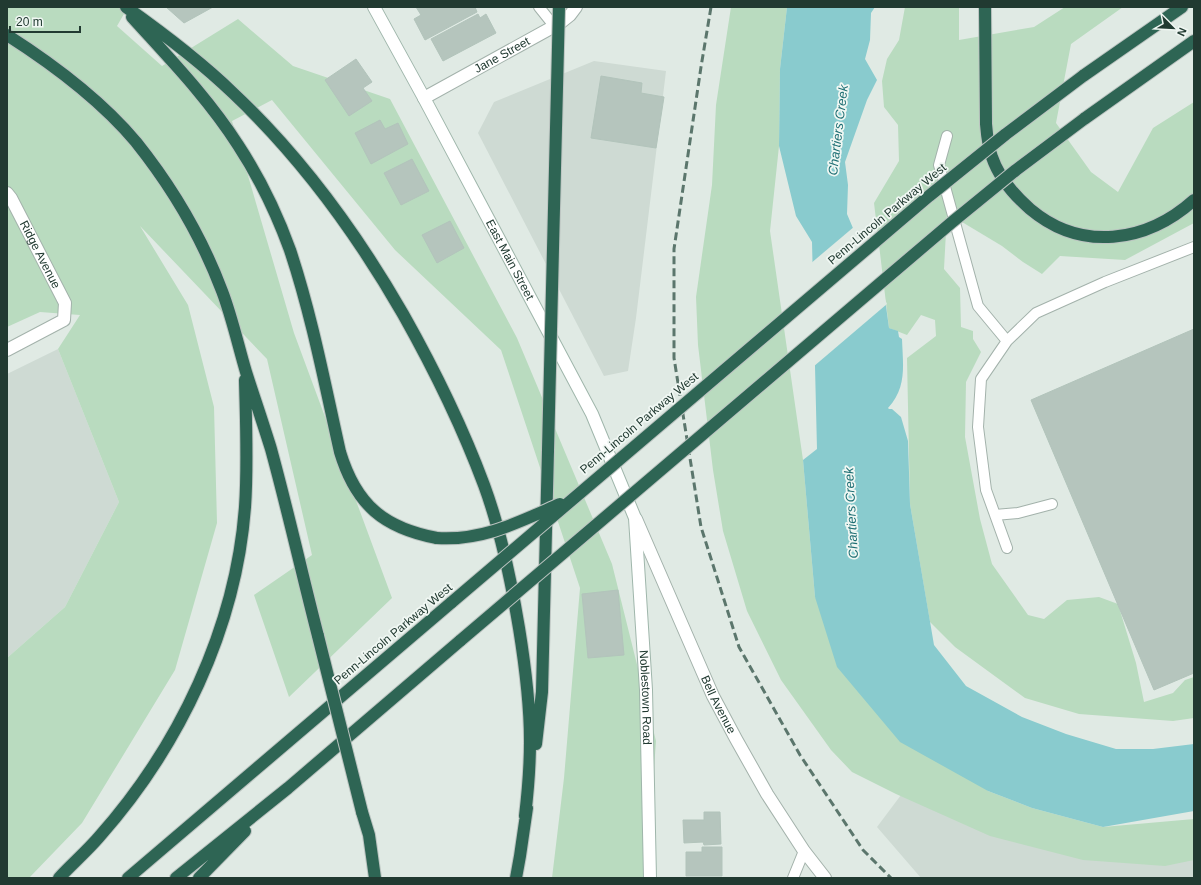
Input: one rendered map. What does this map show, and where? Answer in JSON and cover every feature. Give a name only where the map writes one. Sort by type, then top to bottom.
[{"type":"highway","points":[[122,7],[214,110],[238,144],[272,207],[289,249],[301,287],[312,327],[340,452],[352,484],[362,498],[374,511],[387,521],[403,529],[420,535],[453,539],[487,534],[572,499]]},
{"type":"highway","points":[[126,7],[193,58],[234,93],[297,161],[331,204],[387,288],[418,342],[445,395],[467,441],[485,487],[498,526],[516,607],[523,652],[530,738],[529,776],[525,816]]},
{"type":"highway","points":[[516,878],[542,692],[559,7]]},
{"type":"highway","points":[[985,7],[986,124],[988,142],[992,158],[1000,174],[1010,189],[1023,203],[1038,216],[1053,225],[1087,236],[1105,237],[1122,236],[1158,226],[1174,216],[1194,200]]},
{"type":"highway","name":"Penn-Lincoln Parkway West","points":[[128,878],[929,196],[1006,134],[1083,76],[1182,7]]},
{"type":"highway","points":[[7,35],[59,70],[88,94],[135,142],[175,196],[208,257],[234,326],[244,365],[270,447],[369,835],[375,878]]},
{"type":"highway","points":[[176,878],[288,788],[951,223],[1016,170],[1084,119],[1194,42]]},
{"type":"highway","points":[[59,878],[99,837],[142,782],[162,753],[195,691],[208,661],[229,600],[236,570],[243,524],[247,467],[244,365]]},
{"type":"highway","points":[[199,878],[288,788]]},
{"type":"main road","name":"East Main Street","points":[[374,7],[592,414],[635,518]]},
{"type":"main road","name":"Jane Street","points":[[424,98],[555,27],[570,16],[576,7]]},
{"type":"main road","name":"Ridge Avenue","points":[[7,193],[11,198],[65,303],[64,320],[7,350]]},
{"type":"main road","name":"Bell Avenue","points":[[635,518],[713,696],[767,794],[804,851],[825,878]]},
{"type":"main road","name":"Noblestown Road","points":[[635,518],[646,690],[650,878]]},
{"type":"lane","points":[[539,7],[555,27]]},
{"type":"lane","points":[[947,136],[939,165],[978,306],[1007,341]]},
{"type":"lane","points":[[1006,548],[986,490],[978,427],[981,379],[1007,341],[1036,313],[1105,282],[1194,248]]},
{"type":"lane","points":[[995,515],[1018,513],[1052,504]]},
{"type":"lane","points":[[793,878],[804,851]]},
{"type":"shaded area","points":[[594,61],[666,71],[636,318],[628,371],[604,376],[478,133],[494,102]]},
{"type":"shaded area","points":[[58,349],[119,502],[65,607],[7,658],[7,374]]},
{"type":"shaded area","points":[[907,787],[1194,858],[1194,878],[921,878],[877,827]]},
{"type":"green space","points":[[7,7],[128,7],[117,26],[162,66],[238,19],[293,66],[390,99],[517,338],[612,564],[656,741],[646,878],[552,878],[564,778],[580,588],[501,350],[395,250],[272,100],[232,121],[294,333],[392,598],[289,697],[254,595],[312,555],[267,359],[140,226],[188,305],[214,407],[217,523],[175,670],[82,823],[29,878],[7,878],[7,658],[65,607],[119,502],[58,349],[80,315],[40,312],[7,327]]},
{"type":"green space","points":[[731,7],[787,7],[780,69],[779,146],[770,231],[803,460],[815,597],[988,791],[1032,808],[1103,827],[1194,819],[1194,860],[1165,866],[1083,860],[990,836],[896,794],[852,772],[831,750],[781,680],[747,611],[723,531],[713,470],[698,345],[696,297],[712,185],[716,105]]},
{"type":"green space","points":[[905,7],[959,7],[959,40],[1034,27],[1065,7],[1123,7],[1071,44],[1056,123],[1091,172],[1118,192],[1153,128],[1194,102],[1194,223],[1125,260],[1060,256],[1042,274],[1002,246],[947,213],[944,269],[960,288],[961,327],[973,331],[973,339],[981,352],[966,382],[965,437],[980,519],[992,564],[1028,615],[1044,619],[1067,600],[1099,597],[1118,604],[1136,663],[1144,702],[1173,693],[1185,680],[1194,677],[1194,718],[1173,721],[1079,714],[1025,698],[955,647],[930,622],[910,504],[907,358],[936,336],[935,320],[921,315],[907,335],[889,328],[874,203],[899,161],[898,125],[884,107],[882,81],[887,59],[899,40]]},
{"type":"water","name":"Chartiers Creek","points":[[787,7],[875,7],[871,13],[870,40],[865,59],[877,80],[867,100],[845,162],[848,185],[847,214],[886,306],[889,328],[898,331],[899,337],[902,339],[903,367],[901,384],[894,400],[888,408],[892,409],[901,417],[908,441],[910,504],[934,645],[966,686],[1022,717],[1066,734],[1116,749],[1153,749],[1194,744],[1194,811],[1103,827],[1032,808],[988,791],[900,742],[837,667],[815,597],[803,460],[817,449],[812,242],[796,216],[779,146],[780,69]]},
{"type":"pier","points":[[855,226],[887,304],[813,367],[810,264]]},
{"type":"building","points":[[166,7],[213,7],[184,23]]},
{"type":"building","points":[[416,7],[475,7],[477,12],[425,40],[414,19],[421,15]]},
{"type":"building","points":[[478,14],[480,18],[486,14],[496,33],[443,61],[431,39]]},
{"type":"building","points":[[356,59],[372,82],[363,88],[372,101],[349,116],[325,80]]},
{"type":"building","points":[[601,76],[642,83],[641,93],[664,97],[656,148],[591,138]]},
{"type":"building","points":[[380,120],[385,129],[398,123],[408,144],[371,164],[355,133]]},
{"type":"building","points":[[412,159],[429,191],[401,205],[384,173]]},
{"type":"building","points":[[450,221],[464,248],[437,263],[422,235]]},
{"type":"building","points":[[1194,329],[1194,673],[1154,690],[1031,400]]},
{"type":"building","points":[[618,590],[624,655],[588,658],[582,594]]},
{"type":"building","points":[[704,812],[720,812],[721,844],[704,845],[703,842],[684,843],[683,820],[704,820]]},
{"type":"building","points":[[702,847],[722,847],[722,876],[686,876],[686,852],[702,852]]},
{"type":"railway","points":[[711,7],[674,249],[674,358],[701,527],[739,647],[800,755],[863,850],[891,878]]}]
